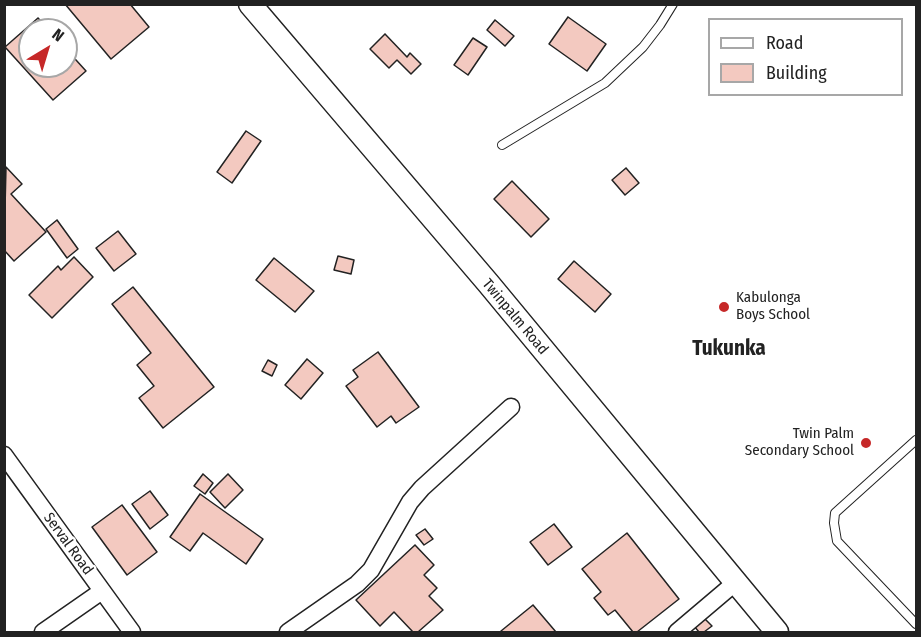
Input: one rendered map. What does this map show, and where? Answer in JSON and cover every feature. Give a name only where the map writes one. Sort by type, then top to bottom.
[{"type":"main road","name":"Twinpalm Road","points":[[250,4],[488,284],[777,633]]},
{"type":"street","points":[[288,633],[357,584],[371,570],[410,502],[422,488],[511,407]]},
{"type":"street","name":"Serval Road","points":[[4,455],[132,633]]},
{"type":"street","points":[[677,633],[736,582]]},
{"type":"street","points":[[43,633],[102,591]]},
{"type":"lane","points":[[502,145],[605,83],[643,47],[660,26],[673,4]]},
{"type":"lane","points":[[916,440],[835,513],[834,523],[837,541],[916,624]]},
{"type":"building","points":[[65,4],[130,4],[149,27],[111,59]]},
{"type":"building","points":[[568,17],[606,44],[587,71],[549,44]]},
{"type":"building","points":[[495,20],[514,36],[505,46],[487,30]]},
{"type":"building","points":[[385,34],[407,57],[410,53],[421,64],[411,74],[397,60],[389,68],[370,49]]},
{"type":"building","points":[[18,36],[18,61],[5,47]]},
{"type":"building","points":[[473,38],[487,47],[468,75],[454,65]]},
{"type":"building","points":[[78,62],[86,71],[53,100],[33,78],[78,78]]},
{"type":"building","points":[[246,131],[261,141],[232,183],[217,172]]},
{"type":"building","points":[[6,167],[22,184],[11,194],[46,232],[14,261],[4,250]]},
{"type":"building","points":[[626,168],[639,183],[625,195],[612,180]]},
{"type":"building","points":[[512,181],[549,219],[531,237],[494,199]]},
{"type":"building","points":[[57,220],[78,249],[67,258],[46,229]]},
{"type":"building","points":[[118,231],[136,254],[114,271],[96,248]]},
{"type":"building","points":[[338,256],[354,260],[351,274],[334,270]]},
{"type":"building","points":[[74,257],[93,277],[52,318],[29,295],[58,266],[61,270]]},
{"type":"building","points":[[274,258],[314,291],[295,312],[256,280]]},
{"type":"building","points":[[574,261],[611,294],[595,312],[558,279]]},
{"type":"building","points":[[133,287],[214,387],[163,428],[139,398],[154,386],[137,365],[151,353],[112,304]]},
{"type":"building","points":[[378,352],[419,407],[396,423],[391,416],[377,427],[346,386],[358,377],[353,370]]},
{"type":"building","points":[[307,359],[323,373],[301,399],[285,385]]},
{"type":"building","points":[[268,360],[277,365],[272,376],[262,371]]},
{"type":"building","points":[[203,474],[213,483],[205,494],[194,486]]},
{"type":"building","points":[[228,474],[243,490],[225,508],[210,492]]},
{"type":"building","points":[[150,491],[168,515],[150,529],[132,504]]},
{"type":"building","points":[[200,494],[263,539],[246,564],[203,533],[190,551],[170,537]]},
{"type":"building","points":[[122,505],[157,552],[127,575],[92,527]]},
{"type":"building","points":[[554,524],[572,547],[548,565],[530,542]]},
{"type":"building","points":[[425,529],[433,539],[424,545],[416,535]]},
{"type":"building","points":[[627,533],[679,599],[637,632],[633,632],[615,610],[608,615],[594,598],[601,592],[582,569]]},
{"type":"building","points":[[415,545],[434,565],[424,575],[437,588],[429,596],[443,610],[418,632],[413,632],[394,612],[380,626],[356,600]]},
{"type":"building","points":[[533,605],[556,632],[501,631]]},
{"type":"building","points":[[704,618],[712,626],[704,632],[699,632],[694,626]]},
{"type":"place","name":"Kabulonga Boys School","points":[[724,307]]},
{"type":"place","name":"Twin Palm Secondary School","points":[[866,443]]},
{"type":"district","name":"Tukunka","points":[[729,349]]}]
